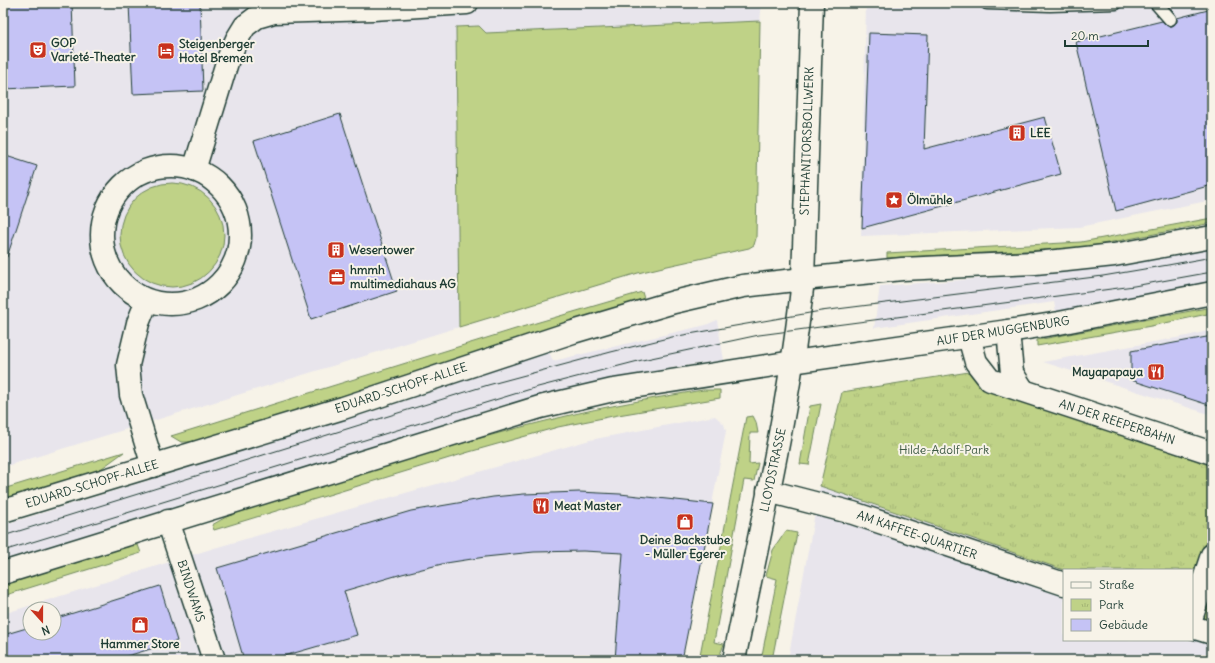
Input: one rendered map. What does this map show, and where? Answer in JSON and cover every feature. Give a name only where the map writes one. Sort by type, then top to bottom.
[{"type":"street","points":[[194,170],[228,59],[245,26],[257,17],[274,12],[373,9],[467,3]]},
{"type":"street","name":"STEPHANITORSBOLLWERK","points":[[803,279],[812,3]]},
{"type":"street","points":[[174,166],[194,170],[212,180],[227,195],[237,213],[240,230],[240,247],[235,264],[225,278],[213,290],[198,299],[182,304],[164,305],[148,301],[132,293],[119,282],[110,268],[104,253],[101,238],[103,222],[109,203],[121,187],[136,175],[155,168],[174,166]]},
{"type":"street","points":[[803,279],[902,269],[1035,263],[1068,260],[1114,255],[1212,237]]},
{"type":"street","name":"LLOYDSTRASSE","points":[[734,660],[785,410],[793,362],[803,279]]},
{"type":"street","name":"EDUARD-SCHOPF-ALLEE","points":[[3,511],[343,408],[573,332],[674,302],[743,286],[803,279]]},
{"type":"street","name":"AUF DER MUGGENBURG","points":[[793,362],[1059,323],[1212,293]]},
{"type":"street","points":[[148,301],[138,323],[128,365],[132,395],[153,466]]},
{"type":"street","points":[[1008,331],[1012,373],[1023,390]]},
{"type":"street","name":"AN DER REEPERBAHN","points":[[969,337],[976,362],[990,380],[1212,453]]},
{"type":"street","points":[[3,573],[540,407],[613,390],[793,362]]},
{"type":"street","name":"AM KAFFEE-QUARTIER","points":[[768,491],[853,513],[1063,584]]},
{"type":"street","name":"BINDWAMS","points":[[168,521],[214,660]]},
{"type":"street","points":[[1193,613],[1212,555]]},
{"type":"street","points":[[1193,627],[1212,633]]},
{"type":"lane","points":[[987,3],[1050,5],[1116,3]]},
{"type":"lane","points":[[1156,3],[1170,19]]},
{"type":"shaded area","points":[[3,3],[762,3],[760,21],[486,33],[479,26],[456,27],[459,327],[3,467]]},
{"type":"shaded area","points":[[866,3],[1203,3],[1212,35],[1212,200],[1079,227],[861,236]]},
{"type":"shaded area","points":[[1212,246],[1212,282],[1170,292],[1056,312],[1054,302],[874,328],[880,286],[1003,277],[1100,266]]},
{"type":"shaded area","points":[[717,320],[724,360],[671,368],[578,386],[514,402],[3,560],[3,525],[374,411],[549,352],[553,361],[706,325]]},
{"type":"shaded area","points":[[1212,330],[1212,415],[1043,362],[1187,336]]},
{"type":"shaded area","points":[[715,416],[724,424],[726,431],[682,660],[3,660],[3,614],[22,608],[22,641],[62,641],[62,601],[45,601],[211,549],[590,440]]},
{"type":"shaded area","points":[[820,486],[1063,570],[1063,641],[1193,641],[1193,614],[1212,620],[1212,660],[788,660]]},
{"type":"green space","points":[[760,21],[756,238],[754,245],[749,248],[638,273],[459,327],[456,27],[479,26],[486,33]]},
{"type":"green space","points":[[172,183],[192,187],[201,192],[215,206],[220,215],[224,235],[220,255],[215,264],[201,278],[192,283],[172,287],[152,283],[143,278],[129,264],[124,255],[120,235],[124,215],[129,206],[143,192],[152,187]]},
{"type":"green space","points":[[1212,218],[1212,223],[1081,248],[887,258],[887,253],[1081,242]]},
{"type":"green space","points":[[642,292],[645,302],[194,442],[181,442],[171,436],[522,327]]},
{"type":"green space","points":[[1212,307],[1212,313],[1151,326],[1037,346],[1037,340]]},
{"type":"green space","name":"Hilde-Adolf-Park","points":[[969,372],[986,389],[1212,466],[1212,620],[1193,614],[1193,569],[1063,570],[820,486],[842,392]]},
{"type":"green space","points":[[703,390],[720,390],[720,398],[618,415],[558,427],[469,452],[214,530],[212,525],[226,517],[245,510],[479,438],[594,410]]},
{"type":"green space","points":[[821,404],[809,465],[800,464],[810,406]]},
{"type":"green space","points":[[753,416],[758,433],[750,433],[749,464],[758,463],[754,481],[744,480],[714,642],[724,644],[718,660],[699,660],[746,417]]},
{"type":"green space","points":[[124,452],[102,468],[89,474],[3,500],[3,489]]},
{"type":"green space","points":[[786,531],[797,533],[772,660],[761,660],[777,579],[766,576],[773,550]]},
{"type":"green space","points":[[138,545],[141,553],[3,596],[3,585],[126,547]]},
{"type":"building","name":"GOP Varieté-Theater","points":[[3,3],[72,3],[75,86],[3,89]]},
{"type":"building","name":"Steigenberger Hotel Bremen","points":[[129,3],[200,3],[203,91],[133,94]]},
{"type":"building","points":[[1212,9],[1212,185],[1116,211],[1076,42],[1162,21],[1167,26],[1172,26],[1177,22],[1177,18]]},
{"type":"building","name":"LEE","points":[[869,33],[928,35],[924,149],[1045,117],[1061,174],[862,228]]},
{"type":"building","name":"Wesertower","points":[[340,114],[397,291],[311,319],[254,141]]},
{"type":"building","points":[[3,155],[37,166],[7,257],[3,256]]},
{"type":"building","points":[[1212,336],[1212,406],[1131,380],[1131,351]]},
{"type":"building","points":[[579,492],[620,494],[713,504],[682,660],[615,660],[623,553],[583,551],[534,552],[446,563],[344,591],[357,635],[270,660],[244,660],[217,568],[411,511],[493,497]]},
{"type":"building","points":[[160,586],[177,641],[114,660],[3,660],[3,635],[22,629],[22,641],[62,641],[62,617]]},
{"type":"tram line","points":[[3,536],[488,385],[672,337],[821,311],[1103,276],[1212,257]]},
{"type":"tram line","points":[[3,551],[534,388],[642,360],[759,335],[1134,286],[1212,272]]},
{"type":"place","name":"GOP Varieté-Theater","points":[[38,50]]},
{"type":"place","name":"Steigenberger Hotel Bremen","points":[[166,51]]},
{"type":"place","name":"LEE","points":[[1017,133]]},
{"type":"place","name":"Ölmühle","points":[[894,200]]},
{"type":"place","name":"Wesertower","points":[[336,250]]},
{"type":"place","name":"hmmh multimediahaus AG","points":[[337,277]]},
{"type":"place","name":"Mayapapaya","points":[[1156,372]]},
{"type":"place","name":"Meat Master","points":[[541,506]]},
{"type":"place","name":"Deine Backstube - Müller Egerer","points":[[685,522]]},
{"type":"place","name":"Hammer Store","points":[[140,625]]}]
